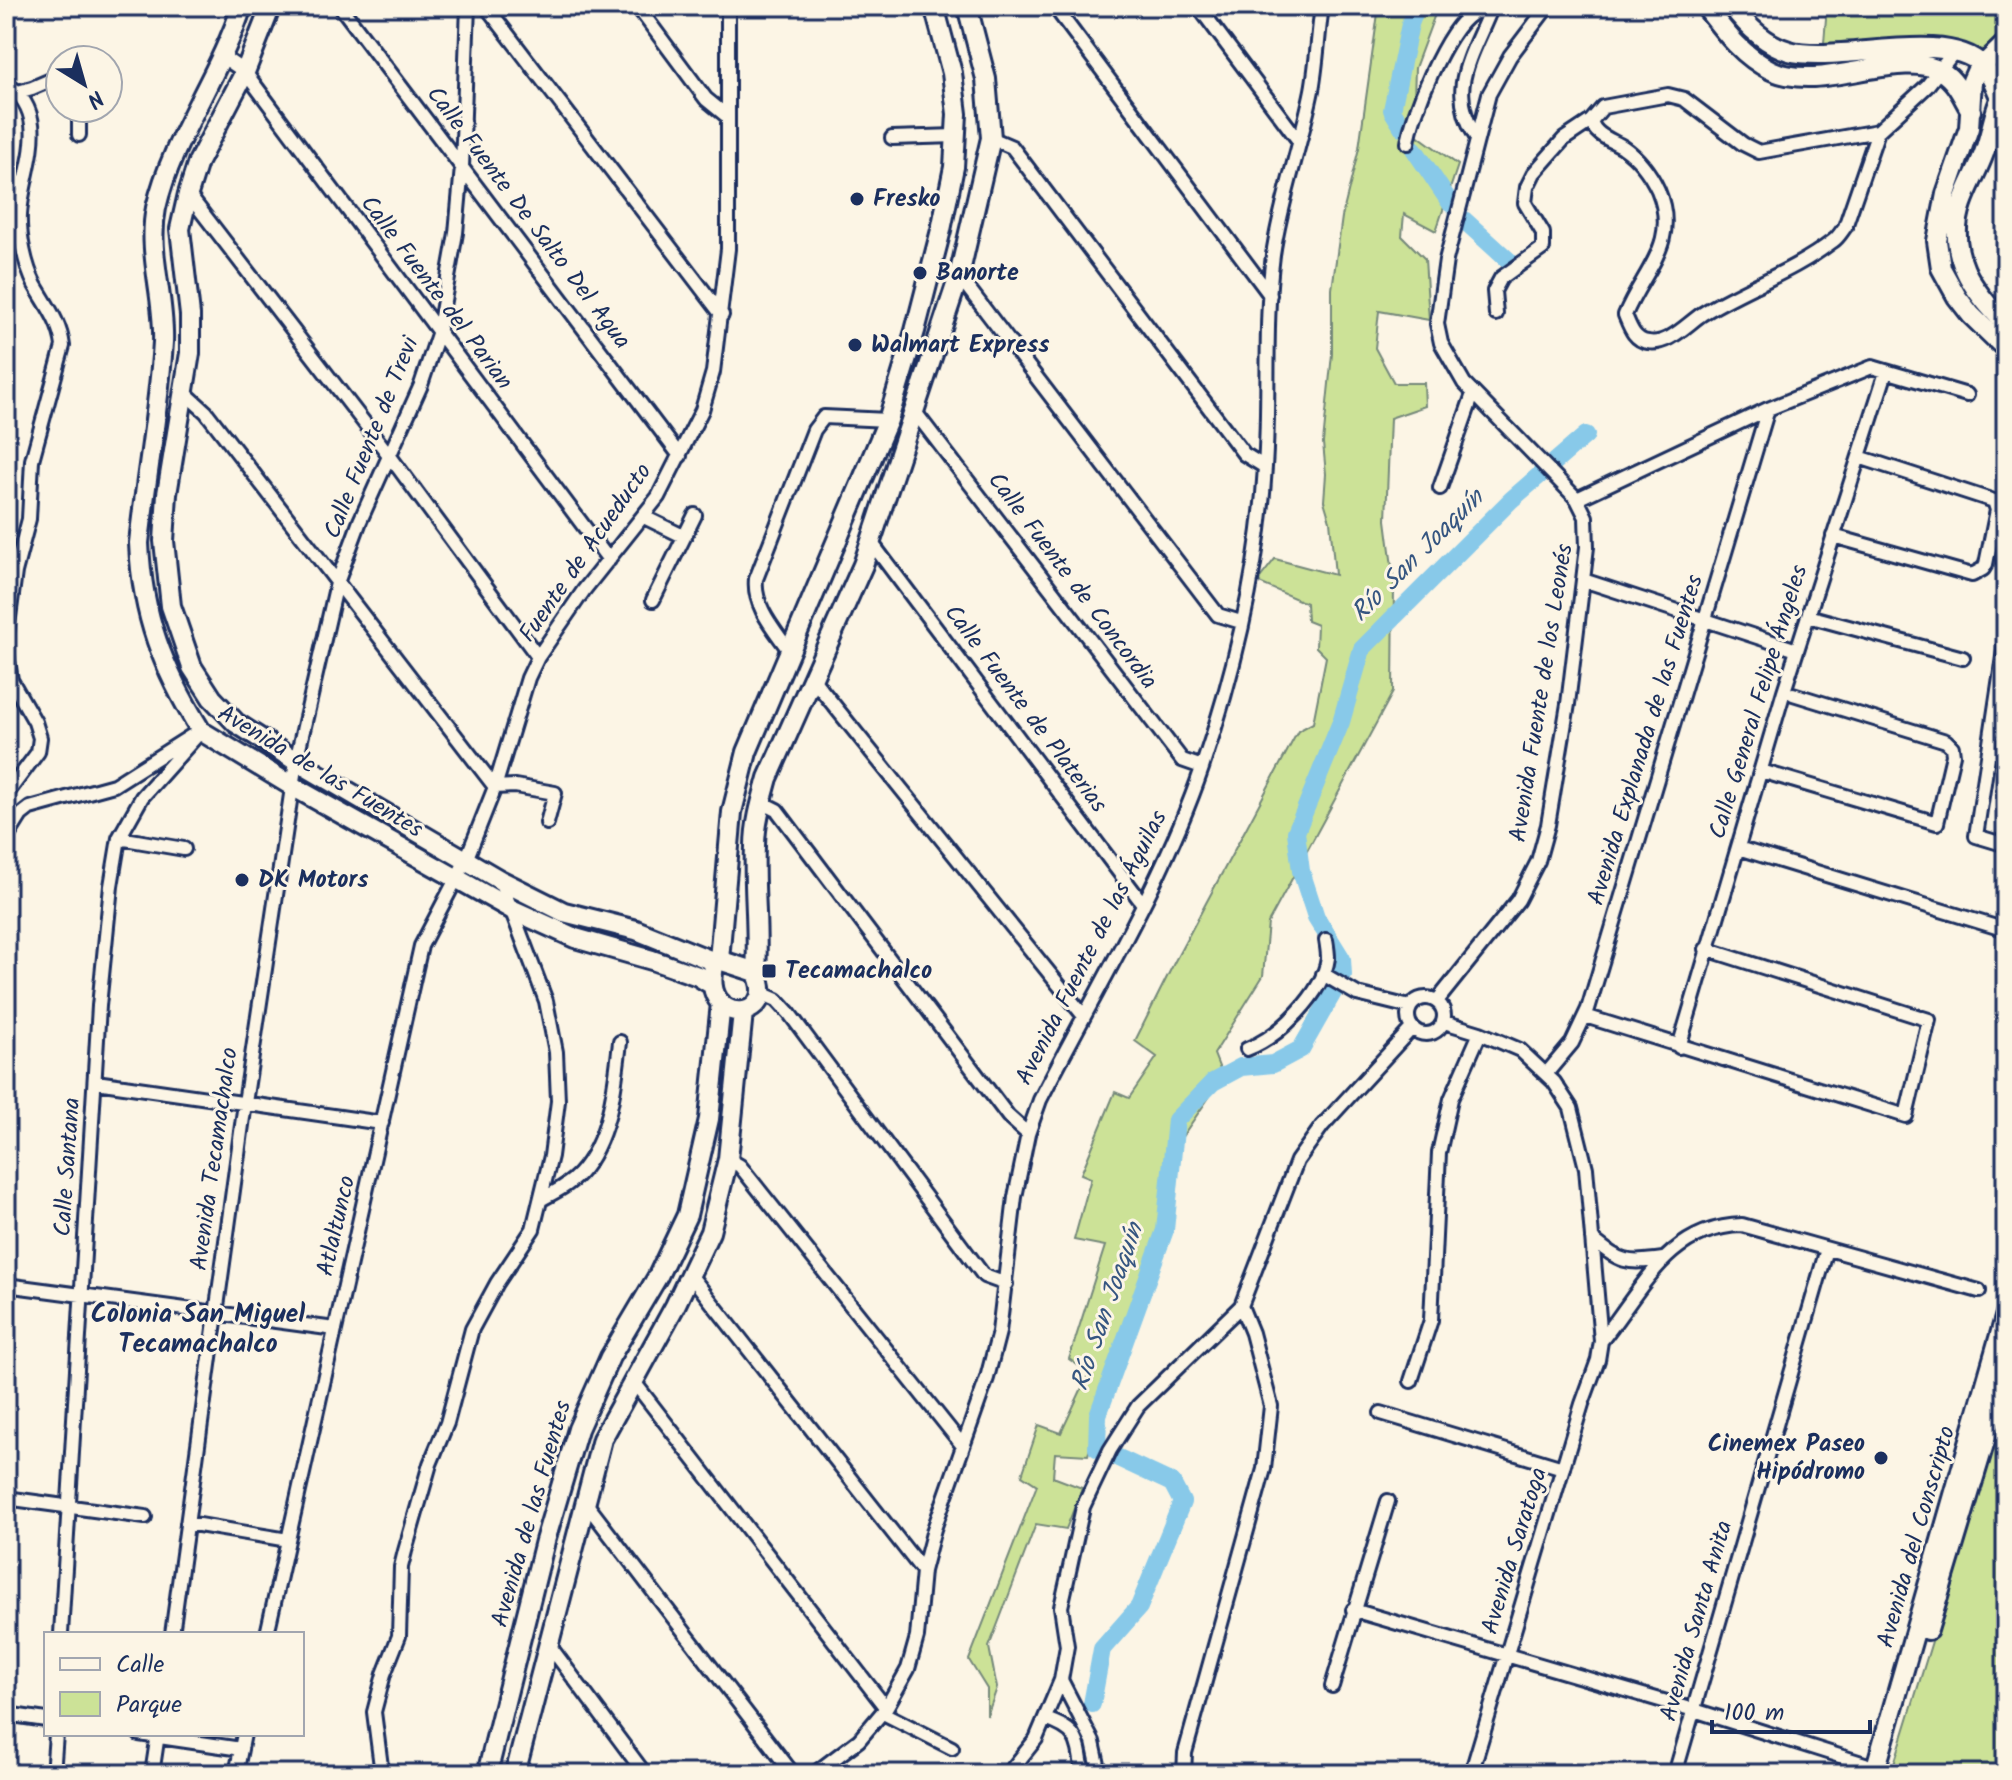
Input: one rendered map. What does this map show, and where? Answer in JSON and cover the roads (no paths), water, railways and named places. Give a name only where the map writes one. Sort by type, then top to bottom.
[{"type":"main road","name":"Avenida de las Fuentes","points":[[242,6],[223,57],[178,150],[156,211],[155,246],[163,340],[139,543],[140,576],[147,615],[178,693],[201,731],[454,879],[575,938],[652,960],[698,976],[711,984]]},
{"type":"main road","name":"Avenida de las Fuentes","points":[[271,6],[245,72],[198,162],[180,229],[190,315],[190,353],[167,494],[164,541],[171,606],[192,667],[212,698],[236,723],[500,880],[564,912],[636,930],[717,961]]},
{"type":"main road","points":[[934,6],[952,73],[956,136],[954,167],[941,230],[892,409],[762,713],[738,784],[730,830],[724,924],[711,984],[721,1003],[728,1009],[743,1012],[755,1007],[761,993],[756,972],[754,843],[761,802],[768,778],[871,542],[959,276],[991,138],[986,79],[967,6]]},
{"type":"main road","points":[[1705,6],[1729,38],[1748,56],[1772,71],[1802,79],[1917,65],[1941,71],[1957,86],[1971,111]]},
{"type":"main road","points":[[1732,6],[1767,41],[1789,51],[1823,55],[1919,48],[1967,55],[1982,64],[2003,92],[1984,155],[1961,206],[1956,239],[1960,263],[1972,285],[1985,304],[2006,324]]},
{"type":"main road","points":[[2005,47],[1982,64],[1972,81],[1971,111],[1965,141],[1941,214],[1937,241],[1941,268],[1957,297],[2006,349]]},
{"type":"main road","points":[[892,409],[906,394],[915,412]]},
{"type":"main road","points":[[201,731],[218,724],[236,723]]},
{"type":"main road","points":[[724,924],[756,925]]},
{"type":"main road","points":[[717,961],[756,972]]},
{"type":"main road","name":"Avenida de las Fuentes","points":[[489,1773],[569,1455],[593,1393],[678,1237],[694,1191],[709,1119],[721,1003]]},
{"type":"main road","name":"Avenida de las Fuentes","points":[[515,1774],[602,1439],[691,1276],[710,1232],[728,1159],[743,1012]]},
{"type":"main road","points":[[647,1295],[661,1310],[675,1306]]},
{"type":"main road","points":[[636,1313],[651,1312],[664,1327]]},
{"type":"main road","name":"Avenida del Conscripto","points":[[1869,1769],[2006,1314]]},
{"type":"main road","name":"Avenida del Conscripto","points":[[1885,1774],[2006,1371]]},
{"type":"street","name":"Calle Fuente De Salto Del Agua","points":[[340,6],[680,456]]},
{"type":"street","name":"Calle Fuente de Trevi","points":[[292,786],[337,583],[421,385],[438,334],[456,233],[462,167],[468,6]]},
{"type":"street","points":[[486,6],[722,315]]},
{"type":"street","points":[[637,6],[706,99],[728,117]]},
{"type":"street","name":"Fuente de Acueducto","points":[[454,879],[466,860],[495,787],[528,678],[538,657],[584,590],[658,497],[702,410],[713,372],[728,249],[728,6]]},
{"type":"street","points":[[1054,6],[1270,295]]},
{"type":"street","points":[[1198,6],[1299,141]]},
{"type":"street","name":"Avenida Fuente de las Águilas","points":[[814,1774],[859,1740],[884,1711],[908,1669],[922,1599],[923,1571],[987,1378],[999,1332],[1015,1197],[1028,1134],[1040,1100],[1180,827],[1226,686],[1257,543],[1265,467],[1274,253],[1312,88],[1322,6]]},
{"type":"street","name":"Avenida Fuente de los Leonés","points":[[1437,1001],[1518,900],[1538,861],[1548,825],[1568,704],[1583,580],[1588,528],[1577,499],[1473,394],[1451,365],[1437,324],[1446,260],[1489,94],[1510,56],[1548,6]]},
{"type":"street","points":[[1476,137],[1466,121],[1460,87],[1491,8]]},
{"type":"street","points":[[1408,143],[1411,122],[1454,31],[1473,12],[1491,8]]},
{"type":"street","points":[[1591,121],[1601,135],[1633,154],[1643,164],[1665,207],[1666,228],[1659,253],[1625,315],[1632,333],[1645,342],[1658,342],[1681,331],[1701,315],[1788,270],[1835,240],[1845,227],[1878,131],[1941,71],[1954,52]]},
{"type":"street","name":"Calle Fuente del Parian","points":[[223,57],[245,72],[609,560]]},
{"type":"street","points":[[6,83],[18,92],[29,110],[34,128],[20,215],[23,249],[34,283],[61,329],[63,346],[32,460],[29,519],[15,572],[6,640]]},
{"type":"street","points":[[18,92],[44,83]]},
{"type":"street","points":[[1496,314],[1494,291],[1501,278],[1543,248],[1543,233],[1525,203],[1527,187],[1534,173],[1564,139],[1591,121],[1596,112],[1612,104],[1668,95],[1684,99],[1743,144],[1759,152],[1878,131]]},
{"type":"street","points":[[79,124],[79,135]]},
{"type":"street","points":[[892,138],[956,136]]},
{"type":"street","points":[[991,138],[1012,147],[1244,454],[1265,467]]},
{"type":"street","points":[[6,184],[25,182]]},
{"type":"street","points":[[188,194],[389,455],[538,657]]},
{"type":"street","points":[[959,276],[1218,615],[1241,622]]},
{"type":"street","points":[[1577,499],[1768,409],[1872,367],[1967,395]]},
{"type":"street","name":"Calle General Felipe Ángeles","points":[[1679,1047],[1797,650],[1886,372]]},
{"type":"street","points":[[184,392],[206,412],[495,787],[515,786],[555,793],[547,823]]},
{"type":"street","points":[[1440,488],[1473,394]]},
{"type":"street","points":[[790,652],[754,593],[756,579],[814,430],[824,417],[892,409]]},
{"type":"street","name":"Avenida Explanada de las Fuentes","points":[[1546,1074],[1572,1043],[1585,1016],[1768,409]]},
{"type":"street","name":"Calle Fuente de Concordia","points":[[915,412],[1182,760],[1202,767]]},
{"type":"street","points":[[1833,536],[1972,575],[1986,564],[1997,510],[1994,501],[1859,457]]},
{"type":"street","points":[[653,600],[695,515]]},
{"type":"street","points":[[644,517],[683,536]]},
{"type":"street","name":"Calle Fuente de Platerias","points":[[871,542],[1143,904]]},
{"type":"street","points":[[1583,580],[1797,650]]},
{"type":"street","points":[[1808,616],[1963,658]]},
{"type":"street","points":[[2006,637],[1976,836],[2006,845]]},
{"type":"street","points":[[6,648],[11,680],[35,722],[40,738],[38,752],[6,795]]},
{"type":"street","points":[[812,678],[1083,1015]]},
{"type":"street","points":[[1761,771],[1937,823],[1953,755],[1952,747],[1946,741],[1793,694]]},
{"type":"street","points":[[6,839],[21,815],[30,808],[114,785],[135,774],[178,742],[201,731]]},
{"type":"street","name":"Calle Santana","points":[[61,1632],[99,1006],[119,838],[142,797],[201,731]]},
{"type":"street","points":[[1989,750],[2006,754]]},
{"type":"street","name":"Avenida Tecamachalco","points":[[172,1632],[292,786]]},
{"type":"street","points":[[761,802],[777,810],[1008,1116],[1028,1134]]},
{"type":"street","points":[[119,838],[184,849]]},
{"type":"street","points":[[1738,848],[2006,930]]},
{"type":"street","name":"Atlaltunco","points":[[267,1632],[421,946],[454,879]]},
{"type":"street","points":[[382,1774],[374,1712],[399,1636],[401,1567],[405,1551],[430,1464],[447,1423],[472,1329],[497,1283],[533,1229],[542,1199],[558,1101],[556,1052],[546,1001],[500,880]]},
{"type":"street","points":[[1326,940],[1333,980],[1357,994],[1410,1007]]},
{"type":"street","points":[[1585,1016],[1906,1116],[1929,1020],[1706,949]]},
{"type":"street","points":[[1247,1049],[1287,1026],[1333,980]]},
{"type":"street","points":[[761,993],[777,1000],[789,1013],[984,1276],[1006,1284]]},
{"type":"street","points":[[1419,999],[1437,1001],[1444,1010],[1444,1022],[1433,1034],[1425,1035],[1412,1028],[1408,1021],[1410,1007],[1419,999]]},
{"type":"street","points":[[1444,1022],[1520,1050],[1546,1074],[1571,1108],[1580,1139],[1589,1195],[1601,1341]]},
{"type":"street","points":[[1008,1774],[1036,1739],[1061,1680],[1067,1646],[1061,1607],[1083,1507],[1108,1454],[1138,1406],[1241,1306],[1297,1161],[1322,1126],[1412,1028]]},
{"type":"street","points":[[1411,1381],[1431,1320],[1439,1153],[1451,1099],[1480,1033]]},
{"type":"street","points":[[542,1199],[563,1188],[590,1160],[604,1127],[620,1042]]},
{"type":"street","points":[[96,1082],[382,1123]]},
{"type":"street","points":[[728,1159],[740,1166],[963,1446]]},
{"type":"street","points":[[1601,1341],[1663,1259],[1679,1244],[1701,1231],[1721,1225],[1742,1225],[1979,1291]]},
{"type":"street","points":[[1592,1239],[1619,1259],[1632,1263],[1663,1259]]},
{"type":"street","name":"Avenida Santa Anita","points":[[1675,1774],[1827,1249]]},
{"type":"street","points":[[691,1276],[923,1571]]},
{"type":"street","points":[[6,1285],[335,1329]]},
{"type":"street","points":[[1184,1774],[1185,1753],[1264,1469],[1271,1406],[1252,1333],[1241,1306]]},
{"type":"street","name":"Avenida Saratoga","points":[[1471,1774],[1598,1360],[1601,1341]]},
{"type":"street","points":[[634,1382],[884,1711],[952,1748]]},
{"type":"street","points":[[1381,1413],[1563,1468]]},
{"type":"street","points":[[6,1498],[145,1517]]},
{"type":"street","points":[[1332,1686],[1388,1501]]},
{"type":"street","points":[[585,1502],[793,1774]]},
{"type":"street","points":[[187,1523],[288,1540]]},
{"type":"street","points":[[1353,1610],[1694,1710],[1869,1769]]},
{"type":"street","points":[[549,1645],[645,1774]]},
{"type":"street","points":[[1061,1680],[1093,1742],[1100,1774]]},
{"type":"street","points":[[6,1714],[44,1720]]},
{"type":"street","points":[[1045,1719],[1063,1725],[1075,1735],[1083,1774]]},
{"type":"street","points":[[53,1774],[56,1736]]},
{"type":"street","points":[[152,1774],[158,1736]]},
{"type":"street","points":[[164,1736],[241,1749]]},
{"type":"street","points":[[236,1774],[244,1736]]},
{"type":"waterway","name":"Río San Joaquín","points":[[1403,128],[1392,110],[1410,24],[1417,6]]},
{"type":"waterway","name":"Río San Joaquín","points":[[1414,149],[1451,204]]},
{"type":"waterway","name":"Río San Joaquín","points":[[1464,220],[1509,261]]},
{"type":"waterway","name":"Río San Joaquín","points":[[1092,1704],[1102,1649],[1139,1607],[1182,1502],[1172,1483],[1097,1448],[1098,1415],[1165,1230],[1176,1120],[1213,1082],[1241,1067],[1273,1064],[1301,1049],[1343,975],[1342,959],[1316,917],[1301,871],[1296,832],[1341,722],[1362,649],[1511,500],[1586,435]]},
{"type":"place","name":"Fresko","points":[[857,199]]},
{"type":"place","name":"Banorte","points":[[920,273]]},
{"type":"place","name":"Walmart Express","points":[[855,345]]},
{"type":"place","name":"DK Motors","points":[[242,880]]},
{"type":"place","name":"Tecamachalco","points":[[769,971]]},
{"type":"place","name":"Cinemex Paseo Hipódromo","points":[[1881,1458]]},
{"type":"district","name":"Colonia San Miguel Tecamachalco","points":[[198,1330]]}]
